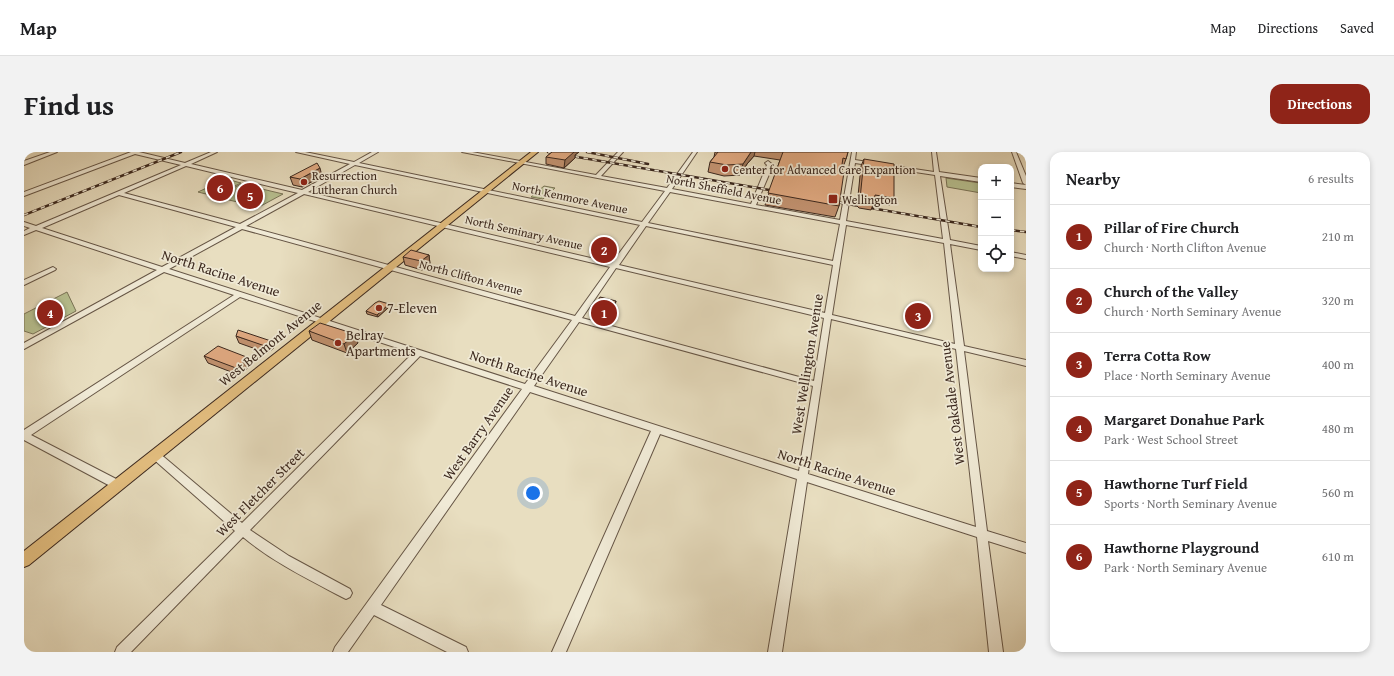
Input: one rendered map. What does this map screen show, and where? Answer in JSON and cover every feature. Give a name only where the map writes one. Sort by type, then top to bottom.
[{"type":"main road","name":"West Belmont Avenue","points":[[24,560],[536,152]]},
{"type":"street","points":[[24,162],[55,152]]},
{"type":"street","points":[[24,194],[134,152]]},
{"type":"street","name":"North Seminary Avenue","points":[[134,152],[1026,363]]},
{"type":"street","points":[[24,233],[216,152]]},
{"type":"street","name":"North Kenmore Avenue","points":[[298,152],[837,264]]},
{"type":"street","points":[[24,346],[376,152]]},
{"type":"street","name":"North Sheffield Avenue","points":[[464,152],[978,247]]},
{"type":"street","points":[[597,177],[621,152]]},
{"type":"street","name":"West Barry Avenue","points":[[340,652],[695,152]]},
{"type":"street","name":"West Wellington Avenue","points":[[775,652],[854,152]]},
{"type":"street","name":"West Oakdale Avenue","points":[[934,152],[947,242],[996,652]]},
{"type":"street","points":[[1014,152],[1026,183]]},
{"type":"street","points":[[852,161],[978,180]]},
{"type":"street","points":[[753,206],[770,165],[768,163]]},
{"type":"street","points":[[1014,185],[1026,187]]},
{"type":"street","name":"North Clifton Avenue","points":[[119,193],[818,385]]},
{"type":"street","name":"North Racine Avenue","points":[[24,224],[323,322],[1026,548]]},
{"type":"street","points":[[1014,255],[1026,257]]},
{"type":"street","points":[[24,283],[53,269]]},
{"type":"street","points":[[118,485],[24,436],[240,294]]},
{"type":"street","name":"West Fletcher Street","points":[[122,652],[419,352]]},
{"type":"street","points":[[559,652],[657,429]]},
{"type":"street","points":[[155,455],[252,538],[304,570],[346,593]]},
{"type":"street","points":[[372,607],[461,652]]},
{"type":"green space","points":[[946,178],[978,183],[978,192],[947,187]]},
{"type":"green space","points":[[226,179],[241,183],[214,196],[198,192]]},
{"type":"green space","points":[[241,184],[283,194],[259,207],[216,197]]},
{"type":"green space","points":[[544,186],[555,188],[543,199],[531,197]]},
{"type":"green space","points":[[67,292],[76,311],[33,334],[24,331],[24,314]]},
{"type":"building","points":[[552,152],[574,152],[565,160],[546,157]]},
{"type":"building","points":[[718,152],[751,152],[743,164],[727,165],[710,162]]},
{"type":"building","points":[[783,152],[848,152],[846,159],[843,158],[841,171],[844,172],[839,206],[768,193]]},
{"type":"building","points":[[864,159],[894,164],[894,198],[875,195],[874,203],[862,201],[860,199]]},
{"type":"building","points":[[317,163],[320,168],[300,179],[290,177]]},
{"type":"building","points":[[599,241],[616,245],[607,257],[591,252]]},
{"type":"building","points":[[411,250],[429,255],[421,261],[403,257]]},
{"type":"building","points":[[600,297],[616,301],[609,311],[594,307]]},
{"type":"building","name":"7-Eleven","points":[[379,301],[389,304],[377,315],[366,311],[375,303]]},
{"type":"building","points":[[320,323],[355,334],[344,344],[309,331]]},
{"type":"building","points":[[238,330],[271,341],[265,346],[236,336]]},
{"type":"building","points":[[218,346],[249,358],[236,368],[204,356]]},
{"type":"railway","points":[[24,215],[181,152]]},
{"type":"railway","points":[[548,152],[781,192]]},
{"type":"railway","points":[[587,152],[648,164]]},
{"type":"railway","points":[[830,201],[978,226]]},
{"type":"railway","points":[[1014,230],[1026,232]]},
{"type":"place","name":"Center for Advanced Care Expantion","points":[[725,169]]},
{"type":"place","name":"Resurrection Lutheran Church","points":[[304,182]]},
{"type":"place","name":"Hawthorne Playground","points":[[220,188]]},
{"type":"place","name":"Hawthorne Turf Field","points":[[250,196]]},
{"type":"place","name":"Wellington","points":[[833,199]]},
{"type":"place","name":"Church of the Valley","points":[[604,250]]},
{"type":"place","name":"7-Eleven","points":[[379,308]]},
{"type":"place","name":"Margaret Donahue Park","points":[[50,313]]},
{"type":"place","name":"Pillar of Fire Church","points":[[604,313]]},
{"type":"place","name":"Terra Cotta Row","points":[[918,316]]},
{"type":"place","name":"Belray Apartments","points":[[338,343]]}]
